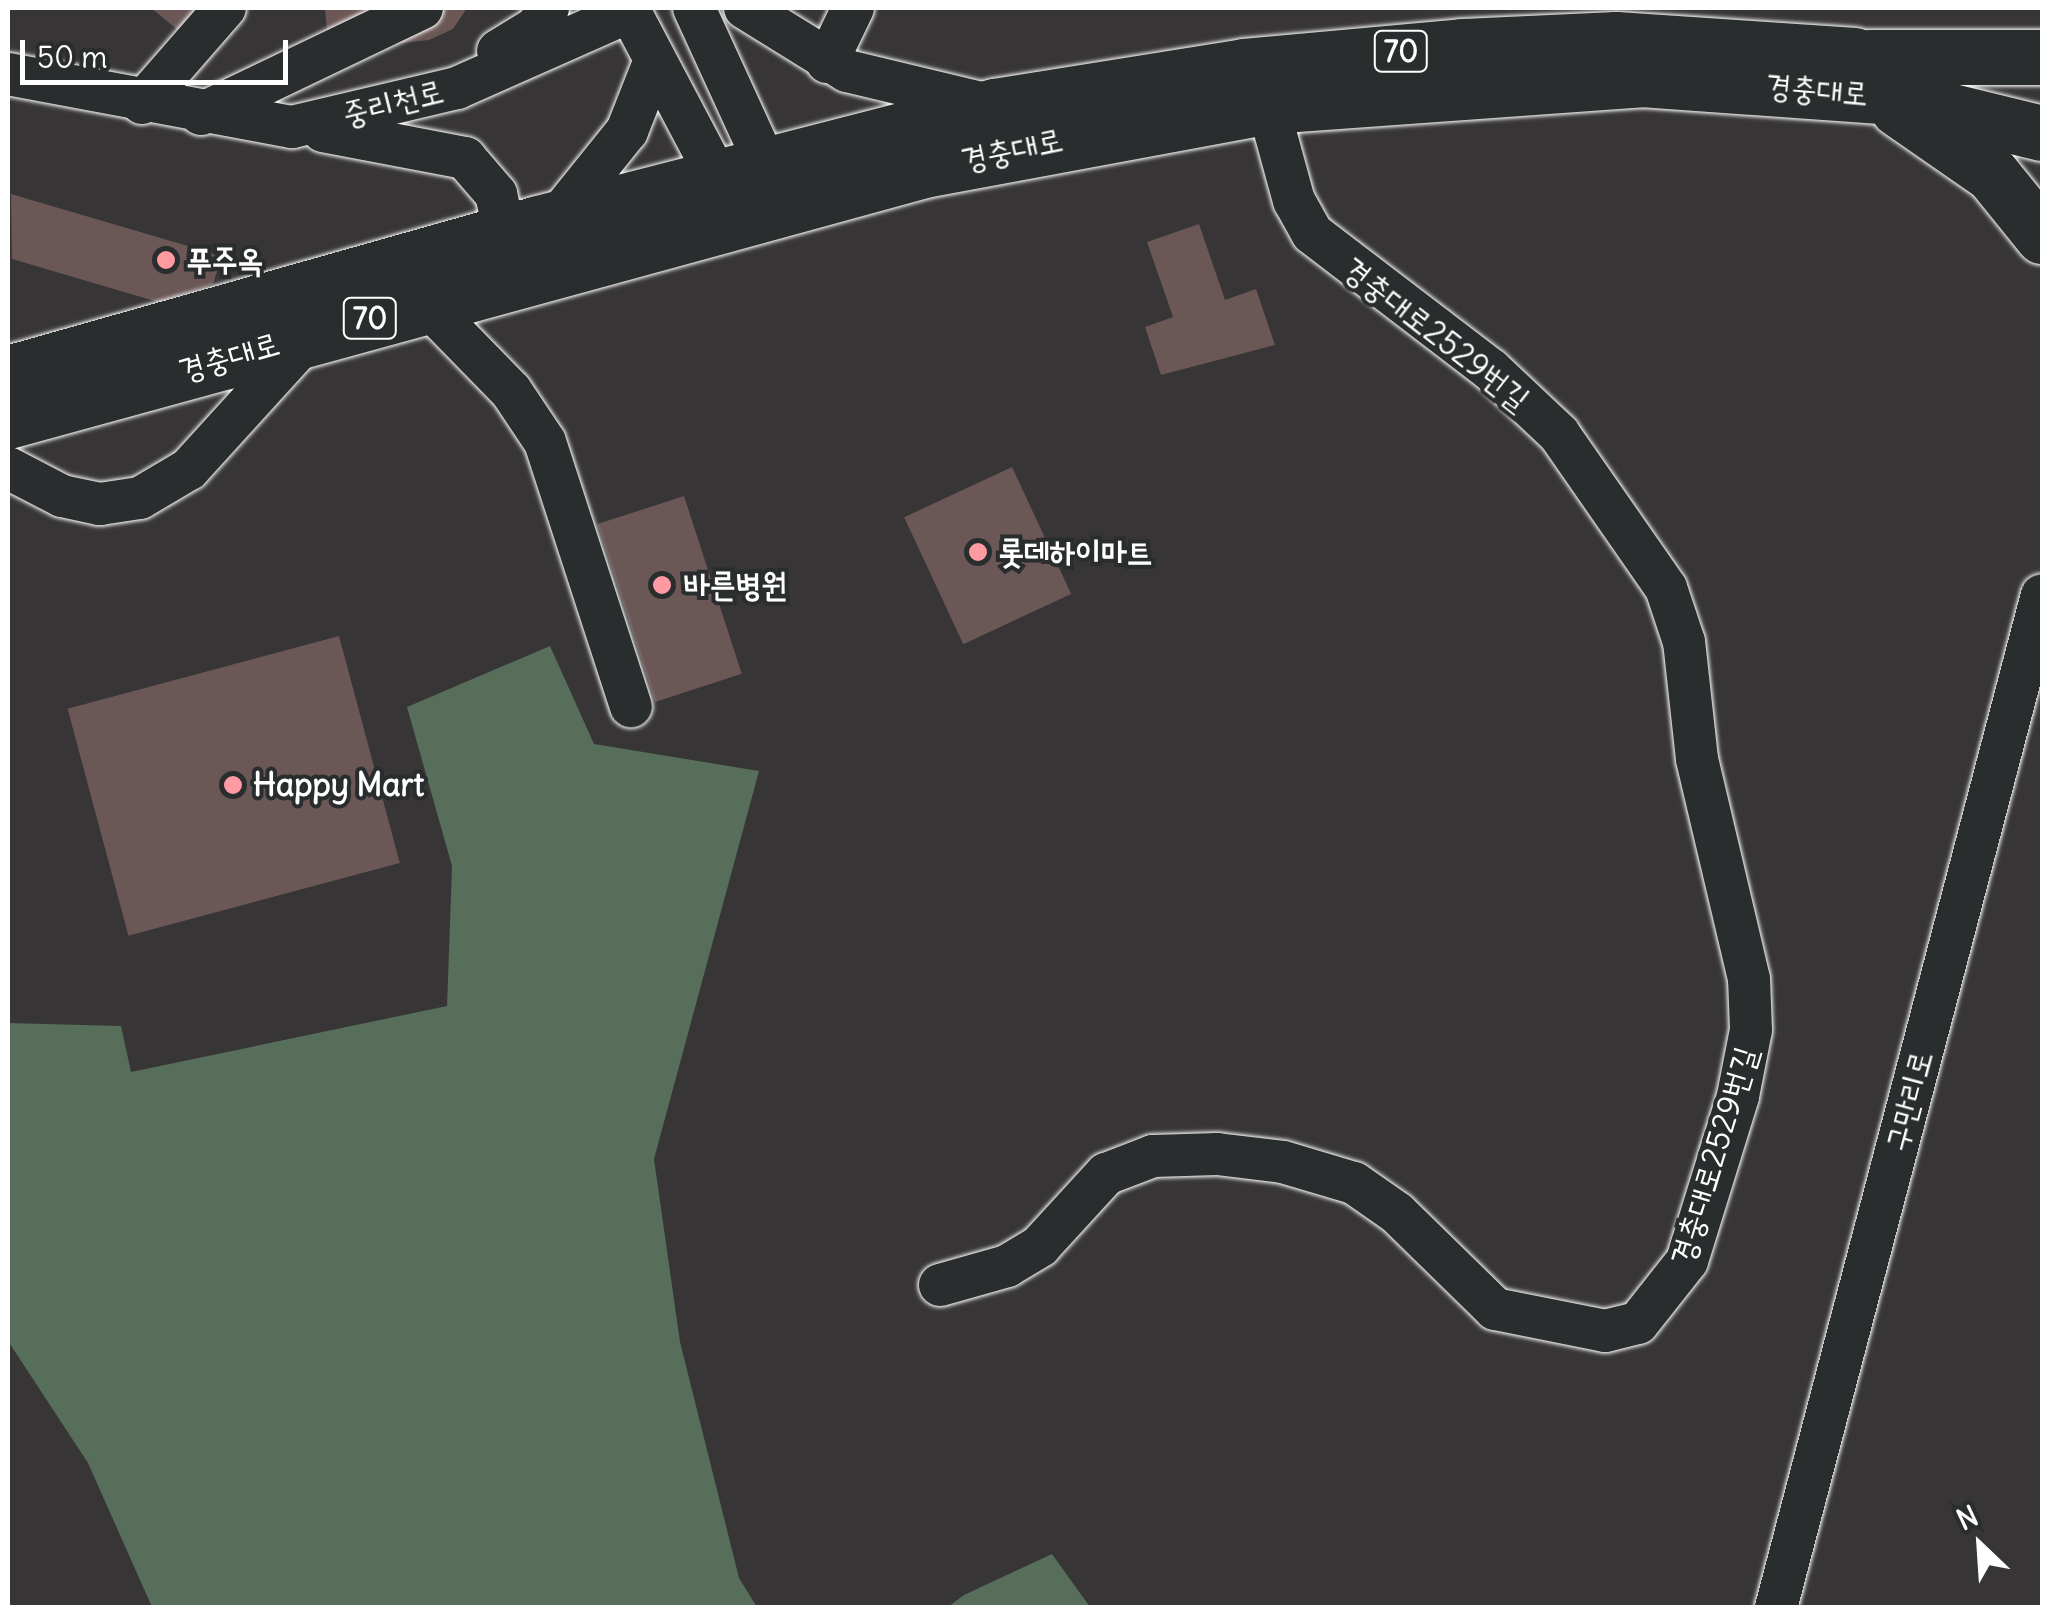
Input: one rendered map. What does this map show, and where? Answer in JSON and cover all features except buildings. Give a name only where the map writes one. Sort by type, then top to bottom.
[{"type":"main road","name":"경충대로","points":[[8,421],[314,332],[426,304],[995,106],[1538,25],[1874,76],[2042,94]]},
{"type":"main road","points":[[1874,76],[2042,57]]},
{"type":"main road","name":"경충대로","points":[[8,373],[557,218],[749,191],[1268,106],[1640,79],[1874,76],[2042,133]]},
{"type":"main road","points":[[1874,76],[1992,174],[2042,236]]},
{"type":"street","points":[[142,103],[225,8]]},
{"type":"street","points":[[201,114],[422,8]]},
{"type":"street","points":[[457,88],[536,26],[548,8]]},
{"type":"street","points":[[694,8],[749,191]]},
{"type":"street","points":[[745,8],[827,62],[874,81],[995,106]]},
{"type":"street","points":[[827,62],[853,8]]},
{"type":"street","points":[[629,10],[655,60],[749,191]]},
{"type":"street","name":"중리천로","points":[[8,74],[142,103],[292,127],[457,88],[629,10]]},
{"type":"street","points":[[557,218],[627,131],[655,60]]},
{"type":"street","name":"경충대로2529번길","points":[[940,1284],[1007,1266],[1040,1246],[1106,1174],[1153,1156],[1216,1154],[1283,1162],[1354,1184],[1397,1213],[1495,1308],[1605,1331],[1638,1323],[1687,1262],[1738,1096],[1751,1030],[1749,979],[1696,760],[1684,642],[1666,588],[1560,434],[1491,370],[1312,233],[1294,201],[1268,106]]},
{"type":"street","points":[[292,127],[465,158],[499,204],[486,240]]},
{"type":"street","points":[[426,304],[511,391],[545,442],[631,706]]},
{"type":"street","points":[[8,468],[62,496],[100,504],[140,498],[189,469],[314,332]]},
{"type":"street","name":"구만리로","points":[[1776,1608],[2042,595]]},
{"type":"green space","points":[[550,646],[594,744],[759,771],[654,1159],[680,1342],[739,1578],[757,1607],[152,1607],[88,1463],[8,1341],[8,1023],[121,1026],[131,1072],[447,1006],[452,866],[407,707]]},
{"type":"green space","points":[[1052,1554],[1090,1607],[948,1607],[964,1595]]},
{"type":"place","name":"푸주옥","points":[[166,260]]},
{"type":"place","name":"롯데하이마트","points":[[978,552]]},
{"type":"place","name":"바른병원","points":[[662,585]]},
{"type":"place","name":"Happy Mart","points":[[233,785]]}]
